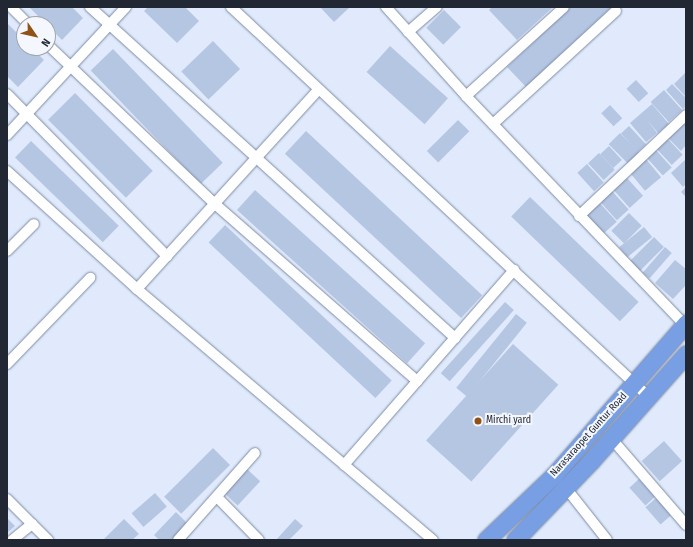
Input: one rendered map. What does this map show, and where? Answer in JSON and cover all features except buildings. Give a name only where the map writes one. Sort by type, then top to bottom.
[{"type":"highway","name":"Narasaraopet Guntur Road","points":[[486,540],[554,475],[685,324]]},
{"type":"highway","name":"Narasaraopet Guntur Road","points":[[515,540],[566,488],[686,354]]},
{"type":"street","points":[[11,7],[20,16]]},
{"type":"street","points":[[90,7],[108,26],[455,338]]},
{"type":"street","points":[[7,135],[126,7]]},
{"type":"street","points":[[231,7],[649,397]]},
{"type":"street","points":[[386,7],[466,96],[579,216],[685,324]]},
{"type":"street","points":[[408,32],[438,7]]},
{"type":"street","points":[[466,96],[564,7]]},
{"type":"street","points":[[493,124],[616,11]]},
{"type":"street","points":[[56,52],[215,204],[418,381]]},
{"type":"street","points":[[137,289],[319,89]]},
{"type":"street","points":[[7,94],[167,256]]},
{"type":"street","points":[[579,216],[686,115]]},
{"type":"street","points":[[7,171],[137,289],[433,540]]},
{"type":"street","points":[[7,251],[34,224]]},
{"type":"street","points":[[344,465],[514,270]]},
{"type":"street","points":[[7,364],[90,278]]},
{"type":"street","points":[[611,438],[686,525]]},
{"type":"street","points":[[178,540],[255,453]]},
{"type":"street","points":[[566,488],[607,540]]},
{"type":"street","points":[[217,496],[259,540]]},
{"type":"street","points":[[7,499],[48,540]]},
{"type":"street","points":[[12,540],[32,524]]},
{"type":"place","name":"Mirchi yard","points":[[478,421]]}]
